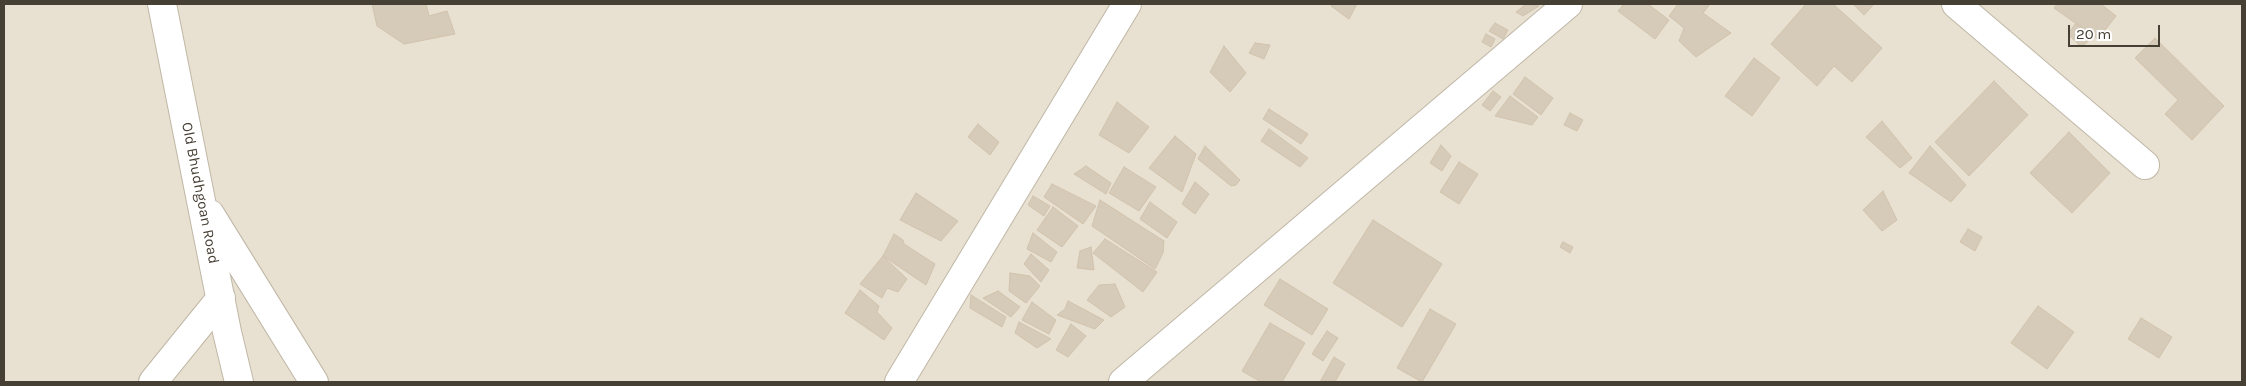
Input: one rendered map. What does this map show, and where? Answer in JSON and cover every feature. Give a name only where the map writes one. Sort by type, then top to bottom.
[{"type":"street","name":"Old Bhudhgoan Road","points":[[162,4],[239,382]]},
{"type":"street","points":[[899,382],[1127,4]]},
{"type":"street","points":[[1123,382],[1568,4]]},
{"type":"street","points":[[1956,4],[2145,165]]},
{"type":"street","points":[[201,200],[314,382]]},
{"type":"street","points":[[153,382],[221,298]]},
{"type":"shaded area","points":[[4,4],[2242,4],[2242,382],[4,382]]},
{"type":"building","points":[[372,4],[426,4],[429,16],[447,11],[455,34],[404,44],[377,26]]},
{"type":"building","points":[[1332,4],[1357,4],[1349,19],[1331,6]]},
{"type":"building","points":[[1526,4],[1539,6],[1523,16],[1516,12]]},
{"type":"building","points":[[1624,4],[1648,4],[1669,20],[1655,39],[1618,11]]},
{"type":"building","points":[[1678,4],[1710,4],[1703,13],[1731,33],[1696,57],[1679,41],[1684,28],[1669,16]]},
{"type":"building","points":[[1806,4],[1833,4],[1882,48],[1852,82],[1834,66],[1817,86],[1771,44]]},
{"type":"building","points":[[1853,4],[1874,4],[1864,15]]},
{"type":"building","points":[[2057,4],[2101,4],[2116,16],[2098,39],[2054,8]]},
{"type":"building","points":[[1495,23],[1508,30],[1503,39],[1489,31]]},
{"type":"building","points":[[2076,23],[2095,36],[2081,47],[2068,34]]},
{"type":"building","points":[[1486,34],[1495,39],[1491,47],[1482,42]]},
{"type":"building","points":[[2155,38],[2224,106],[2192,140],[2165,114],[2178,100],[2135,58]]},
{"type":"building","points":[[1255,43],[1270,45],[1264,59],[1249,53]]},
{"type":"building","points":[[1224,46],[1246,73],[1230,92],[1210,72]]},
{"type":"building","points":[[1754,58],[1780,78],[1752,116],[1725,96]]},
{"type":"building","points":[[1525,77],[1553,98],[1541,115],[1513,94]]},
{"type":"building","points":[[1994,81],[2028,115],[1969,176],[1935,142]]},
{"type":"building","points":[[1493,91],[1501,97],[1490,111],[1482,105]]},
{"type":"building","points":[[1510,96],[1538,117],[1532,125],[1495,116]]},
{"type":"building","points":[[1117,102],[1149,127],[1129,153],[1099,135]]},
{"type":"building","points":[[1269,109],[1308,134],[1301,144],[1263,119]]},
{"type":"building","points":[[1570,113],[1583,120],[1577,131],[1564,125]]},
{"type":"building","points":[[1882,121],[1912,158],[1900,168],[1866,137]]},
{"type":"building","points":[[978,124],[999,142],[990,155],[968,137]]},
{"type":"building","points":[[1269,129],[1308,158],[1300,167],[1261,141]]},
{"type":"building","points":[[2069,132],[2110,173],[2072,213],[2030,173]]},
{"type":"building","points":[[1175,136],[1196,154],[1182,192],[1149,168]]},
{"type":"building","points":[[1441,145],[1451,156],[1442,171],[1430,163]]},
{"type":"building","points":[[1205,146],[1240,180],[1236,185],[1231,186],[1198,159]]},
{"type":"building","points":[[1930,146],[1966,185],[1951,202],[1909,173]]},
{"type":"building","points":[[1459,162],[1478,174],[1459,204],[1440,192]]},
{"type":"building","points":[[1086,166],[1111,183],[1106,194],[1074,174]]},
{"type":"building","points":[[1124,167],[1156,187],[1139,211],[1109,193]]},
{"type":"building","points":[[1195,182],[1209,194],[1195,214],[1182,204]]},
{"type":"building","points":[[1052,184],[1096,206],[1083,224],[1044,197]]},
{"type":"building","points":[[1883,191],[1897,220],[1882,231],[1863,210]]},
{"type":"building","points":[[916,193],[958,221],[941,241],[900,220]]},
{"type":"building","points":[[1033,196],[1050,206],[1044,216],[1028,205]]},
{"type":"building","points":[[1100,200],[1164,241],[1163,253],[1155,269],[1092,226]]},
{"type":"building","points":[[1150,202],[1177,222],[1167,238],[1140,219]]},
{"type":"building","points":[[1053,207],[1078,226],[1062,247],[1037,230]]},
{"type":"building","points":[[1373,220],[1442,264],[1402,327],[1333,283]]},
{"type":"building","points":[[1968,229],[1982,237],[1975,251],[1960,242]]},
{"type":"building","points":[[1033,233],[1057,252],[1051,262],[1027,249]]},
{"type":"building","points":[[894,234],[903,240],[904,244],[935,264],[926,285],[883,256]]},
{"type":"building","points":[[1105,239],[1157,272],[1143,292],[1093,253]]},
{"type":"building","points":[[1563,242],[1573,247],[1570,253],[1560,247]]},
{"type":"building","points":[[1091,247],[1094,270],[1077,268],[1080,251]]},
{"type":"building","points":[[1031,254],[1049,270],[1041,282],[1024,264]]},
{"type":"building","points":[[883,256],[907,279],[898,292],[887,288],[882,298],[860,284]]},
{"type":"building","points":[[1010,273],[1030,276],[1040,286],[1026,303],[1009,291]]},
{"type":"building","points":[[1280,279],[1328,309],[1312,335],[1264,305]]},
{"type":"building","points":[[1115,284],[1125,307],[1111,317],[1087,300],[1099,285]]},
{"type":"building","points":[[860,290],[879,306],[877,312],[892,328],[884,340],[845,313]]},
{"type":"building","points":[[998,291],[1020,307],[1011,317],[983,298]]},
{"type":"building","points":[[971,295],[1006,317],[1002,327],[970,308]]},
{"type":"building","points":[[1068,301],[1104,320],[1095,329],[1057,315],[1065,309]]},
{"type":"building","points":[[1032,302],[1056,320],[1049,334],[1022,320]]},
{"type":"building","points":[[2038,306],[2074,332],[2047,369],[2011,343]]},
{"type":"building","points":[[1430,309],[1456,324],[1422,382],[1397,368]]},
{"type":"building","points":[[2141,318],[2172,337],[2159,358],[2128,339]]},
{"type":"building","points":[[1019,322],[1051,339],[1037,348],[1015,333]]},
{"type":"building","points":[[1270,323],[1305,343],[1282,382],[1261,382],[1242,371]]},
{"type":"building","points":[[1071,324],[1086,336],[1068,357],[1056,350]]},
{"type":"building","points":[[1327,331],[1338,338],[1323,361],[1312,354]]},
{"type":"building","points":[[1334,357],[1345,364],[1335,382],[1320,382]]}]
